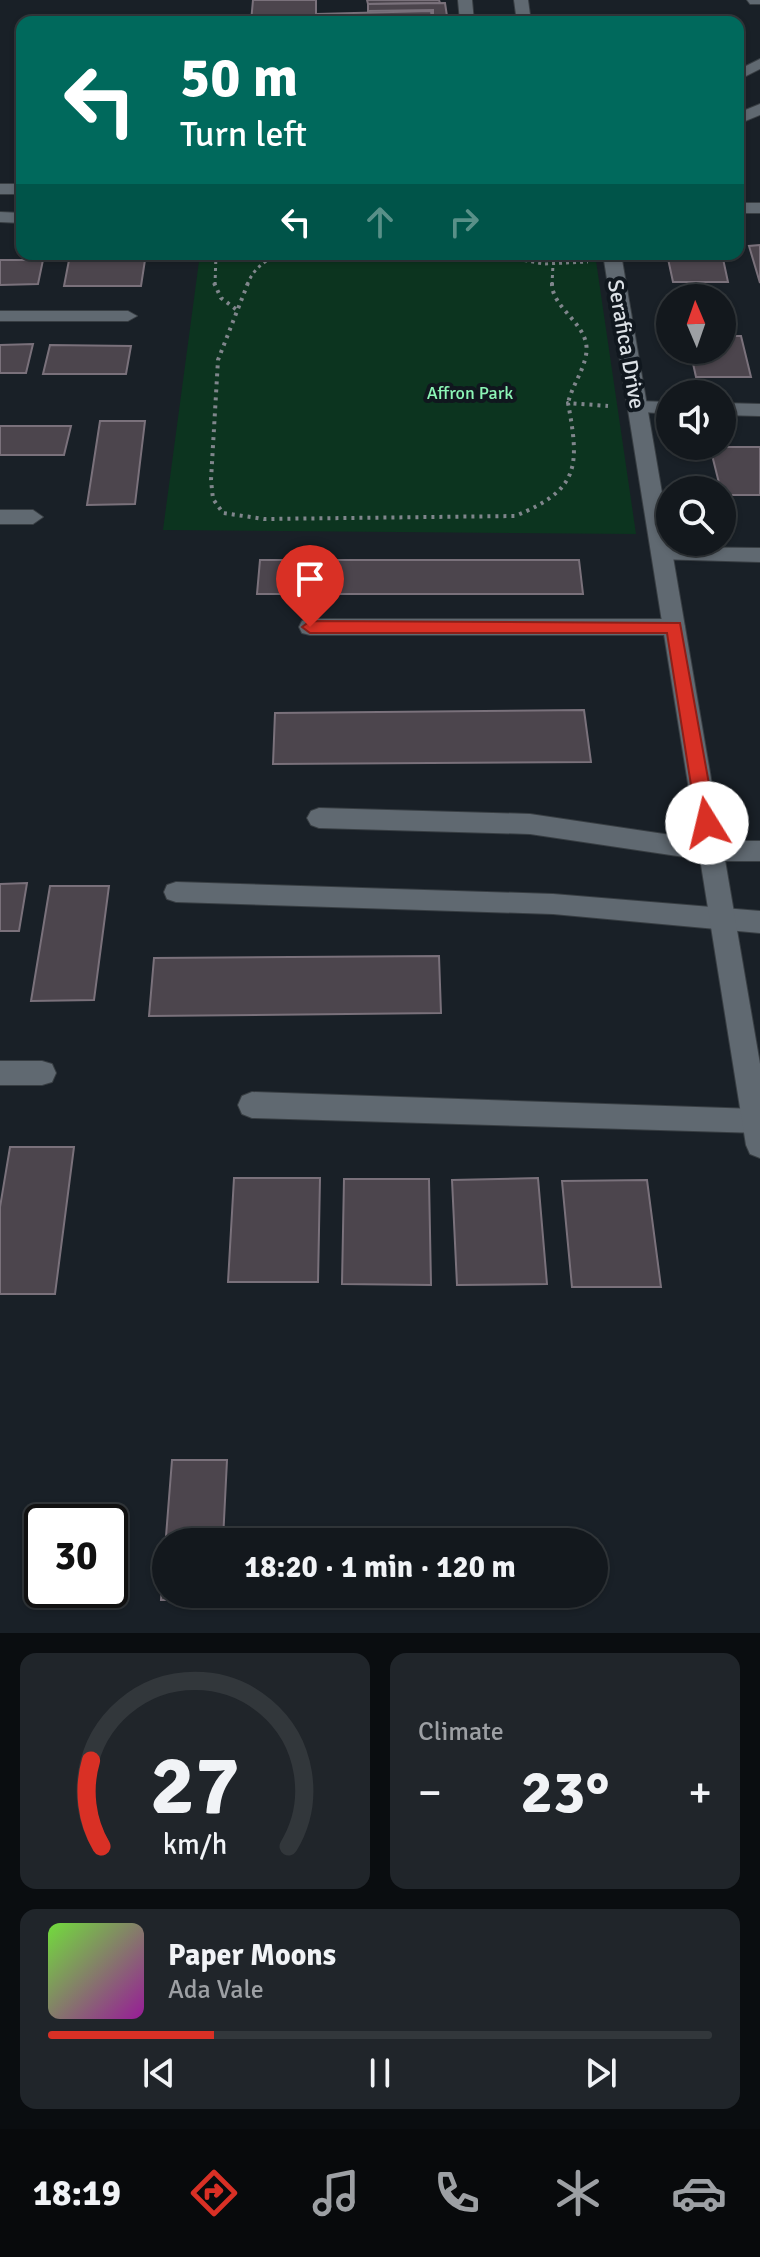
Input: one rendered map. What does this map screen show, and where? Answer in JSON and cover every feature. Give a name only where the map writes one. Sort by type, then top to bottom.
[{"type":"street","name":"Serafica Drive","points":[[612,260],[656,519]]},
{"type":"street","points":[[0,316],[128,316]]},
{"type":"street","points":[[637,407],[656,408]]},
{"type":"street","points":[[736,409],[760,410]]},
{"type":"street","points":[[0,517],[33,517]]},
{"type":"street","points":[[736,555],[760,555]]},
{"type":"street","name":"Serafica Drive","points":[[662,556],[758,1133]]},
{"type":"street","points":[[310,627],[674,627]]},
{"type":"street","points":[[319,818],[530,824],[711,851],[760,851]]},
{"type":"street","points":[[176,892],[553,904],[760,922]]},
{"type":"street","points":[[0,1073],[42,1073]]},
{"type":"street","points":[[252,1105],[758,1133]]},
{"type":"path","points":[[216,260],[214,289],[218,298],[237,310]]},
{"type":"path","points":[[266,260],[250,277],[218,360],[211,480],[213,499],[223,513],[264,519],[515,516],[552,499],[570,477],[576,449],[568,403],[587,354],[581,330],[552,292],[553,264]]},
{"type":"path","points":[[528,260],[553,264],[587,260]]},
{"type":"path","points":[[568,403],[637,407]]},
{"type":"green space","name":"Affron Park","points":[[199,260],[596,260],[636,534],[163,530]]},
{"type":"building","points":[[253,0],[316,0],[316,14],[431,11],[432,16],[252,16]]},
{"type":"building","points":[[367,0],[439,0],[440,3],[368,4]]},
{"type":"building","points":[[445,3],[447,16],[433,16],[433,10],[368,11],[368,4]]},
{"type":"building","points":[[760,245],[760,283],[749,246]]},
{"type":"building","points":[[0,260],[43,260],[38,284],[0,285]]},
{"type":"building","points":[[69,260],[145,260],[141,286],[64,286]]},
{"type":"building","points":[[668,260],[723,260],[728,282],[673,282]]},
{"type":"building","points":[[736,336],[741,336],[751,377],[696,377],[693,364],[736,364]]},
{"type":"building","points":[[33,344],[26,373],[0,373],[0,345]]},
{"type":"building","points":[[50,345],[131,346],[126,374],[43,374]]},
{"type":"building","points":[[100,421],[145,421],[135,504],[87,505]]},
{"type":"building","points":[[0,426],[71,426],[64,455],[0,455]]},
{"type":"building","points":[[736,447],[760,447],[760,495],[736,495],[736,476],[717,476],[713,460],[736,460]]},
{"type":"building","points":[[260,560],[579,560],[583,594],[257,594]]},
{"type":"building","points":[[584,710],[591,762],[273,764],[275,713]]},
{"type":"building","points":[[27,883],[19,931],[0,931],[0,884]]},
{"type":"building","points":[[50,886],[109,886],[94,1000],[31,1001]]},
{"type":"building","points":[[439,956],[441,1013],[149,1016],[154,958]]},
{"type":"building","points":[[10,1147],[74,1147],[55,1294],[0,1294],[0,1207]]},
{"type":"building","points":[[234,1178],[320,1178],[318,1282],[228,1282]]},
{"type":"building","points":[[538,1178],[547,1284],[457,1285],[452,1180]]},
{"type":"building","points":[[344,1179],[429,1179],[431,1285],[342,1284]]},
{"type":"building","points":[[647,1180],[661,1287],[572,1287],[562,1181]]},
{"type":"building","points":[[172,1460],[227,1460],[224,1528],[167,1528]]},
{"type":"route","points":[[310,627],[674,627],[707,823]]}]
